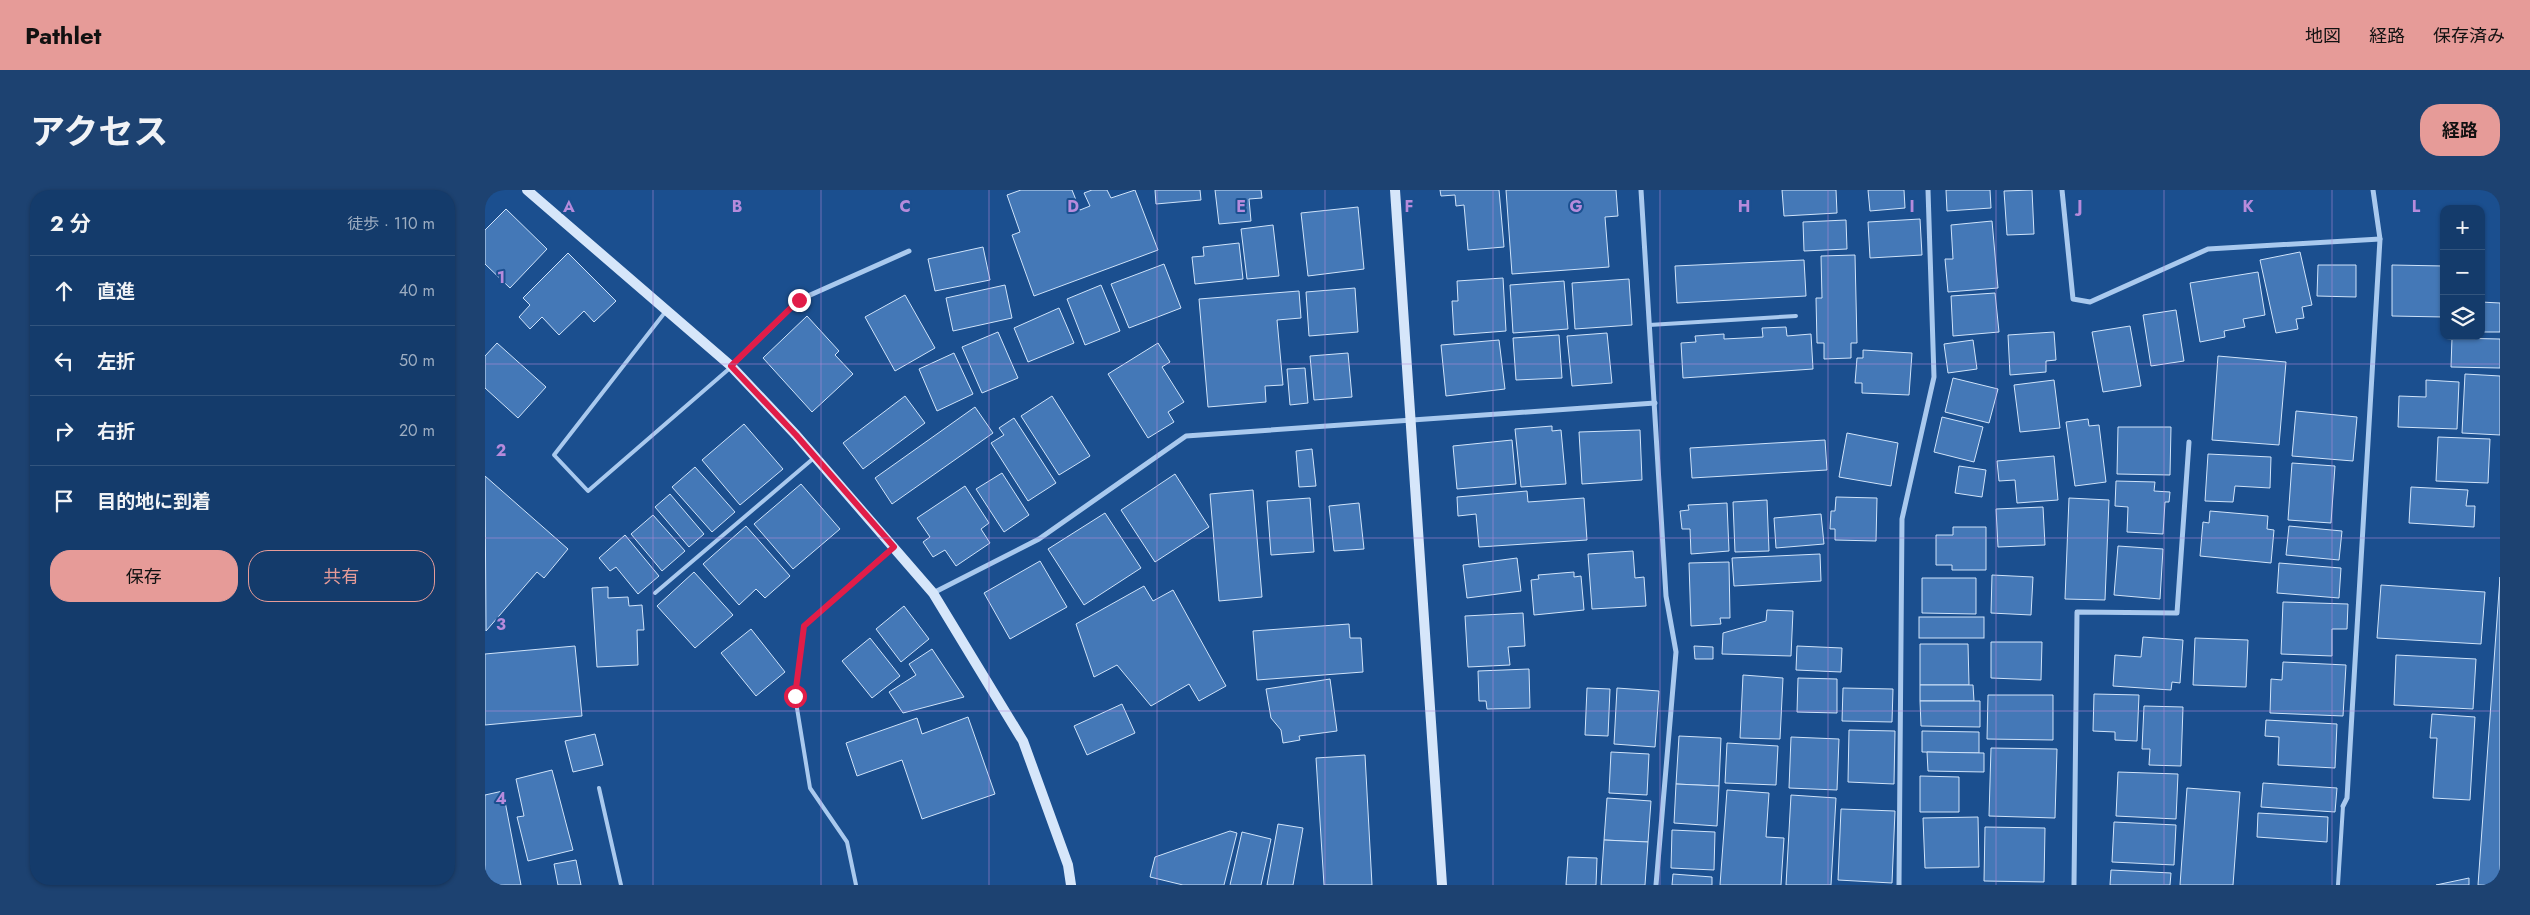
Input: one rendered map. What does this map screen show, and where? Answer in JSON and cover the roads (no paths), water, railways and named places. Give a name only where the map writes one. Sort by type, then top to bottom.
[{"type":"street","points":[[527,190],[731,366],[815,457],[933,594],[1023,741],[1068,865],[1071,885]]},
{"type":"street","points":[[1395,190],[1442,885]]},
{"type":"street","points":[[1641,190],[1666,596],[1676,652],[1656,885]]},
{"type":"street","points":[[1899,885],[1902,519],[1934,377],[1929,190]]},
{"type":"street","points":[[2062,190],[2073,298],[2090,302],[2208,249],[2380,240]]},
{"type":"street","points":[[2343,806],[2347,798],[2380,240],[2373,190]]},
{"type":"street","points":[[731,366],[799,300],[909,251]]},
{"type":"street","points":[[933,594],[1039,539],[1186,436],[1655,403]]},
{"type":"street","points":[[2074,885],[2077,612],[2177,613],[2189,442]]},
{"type":"lane","points":[[667,310],[554,455],[588,491],[731,366]]},
{"type":"lane","points":[[1649,324],[1796,316]]},
{"type":"lane","points":[[655,593],[815,457]]},
{"type":"lane","points":[[856,885],[847,842],[810,788],[795,696],[804,626],[894,547]]},
{"type":"lane","points":[[599,788],[621,885]]},
{"type":"lane","points":[[2338,885],[2343,806]]}]
